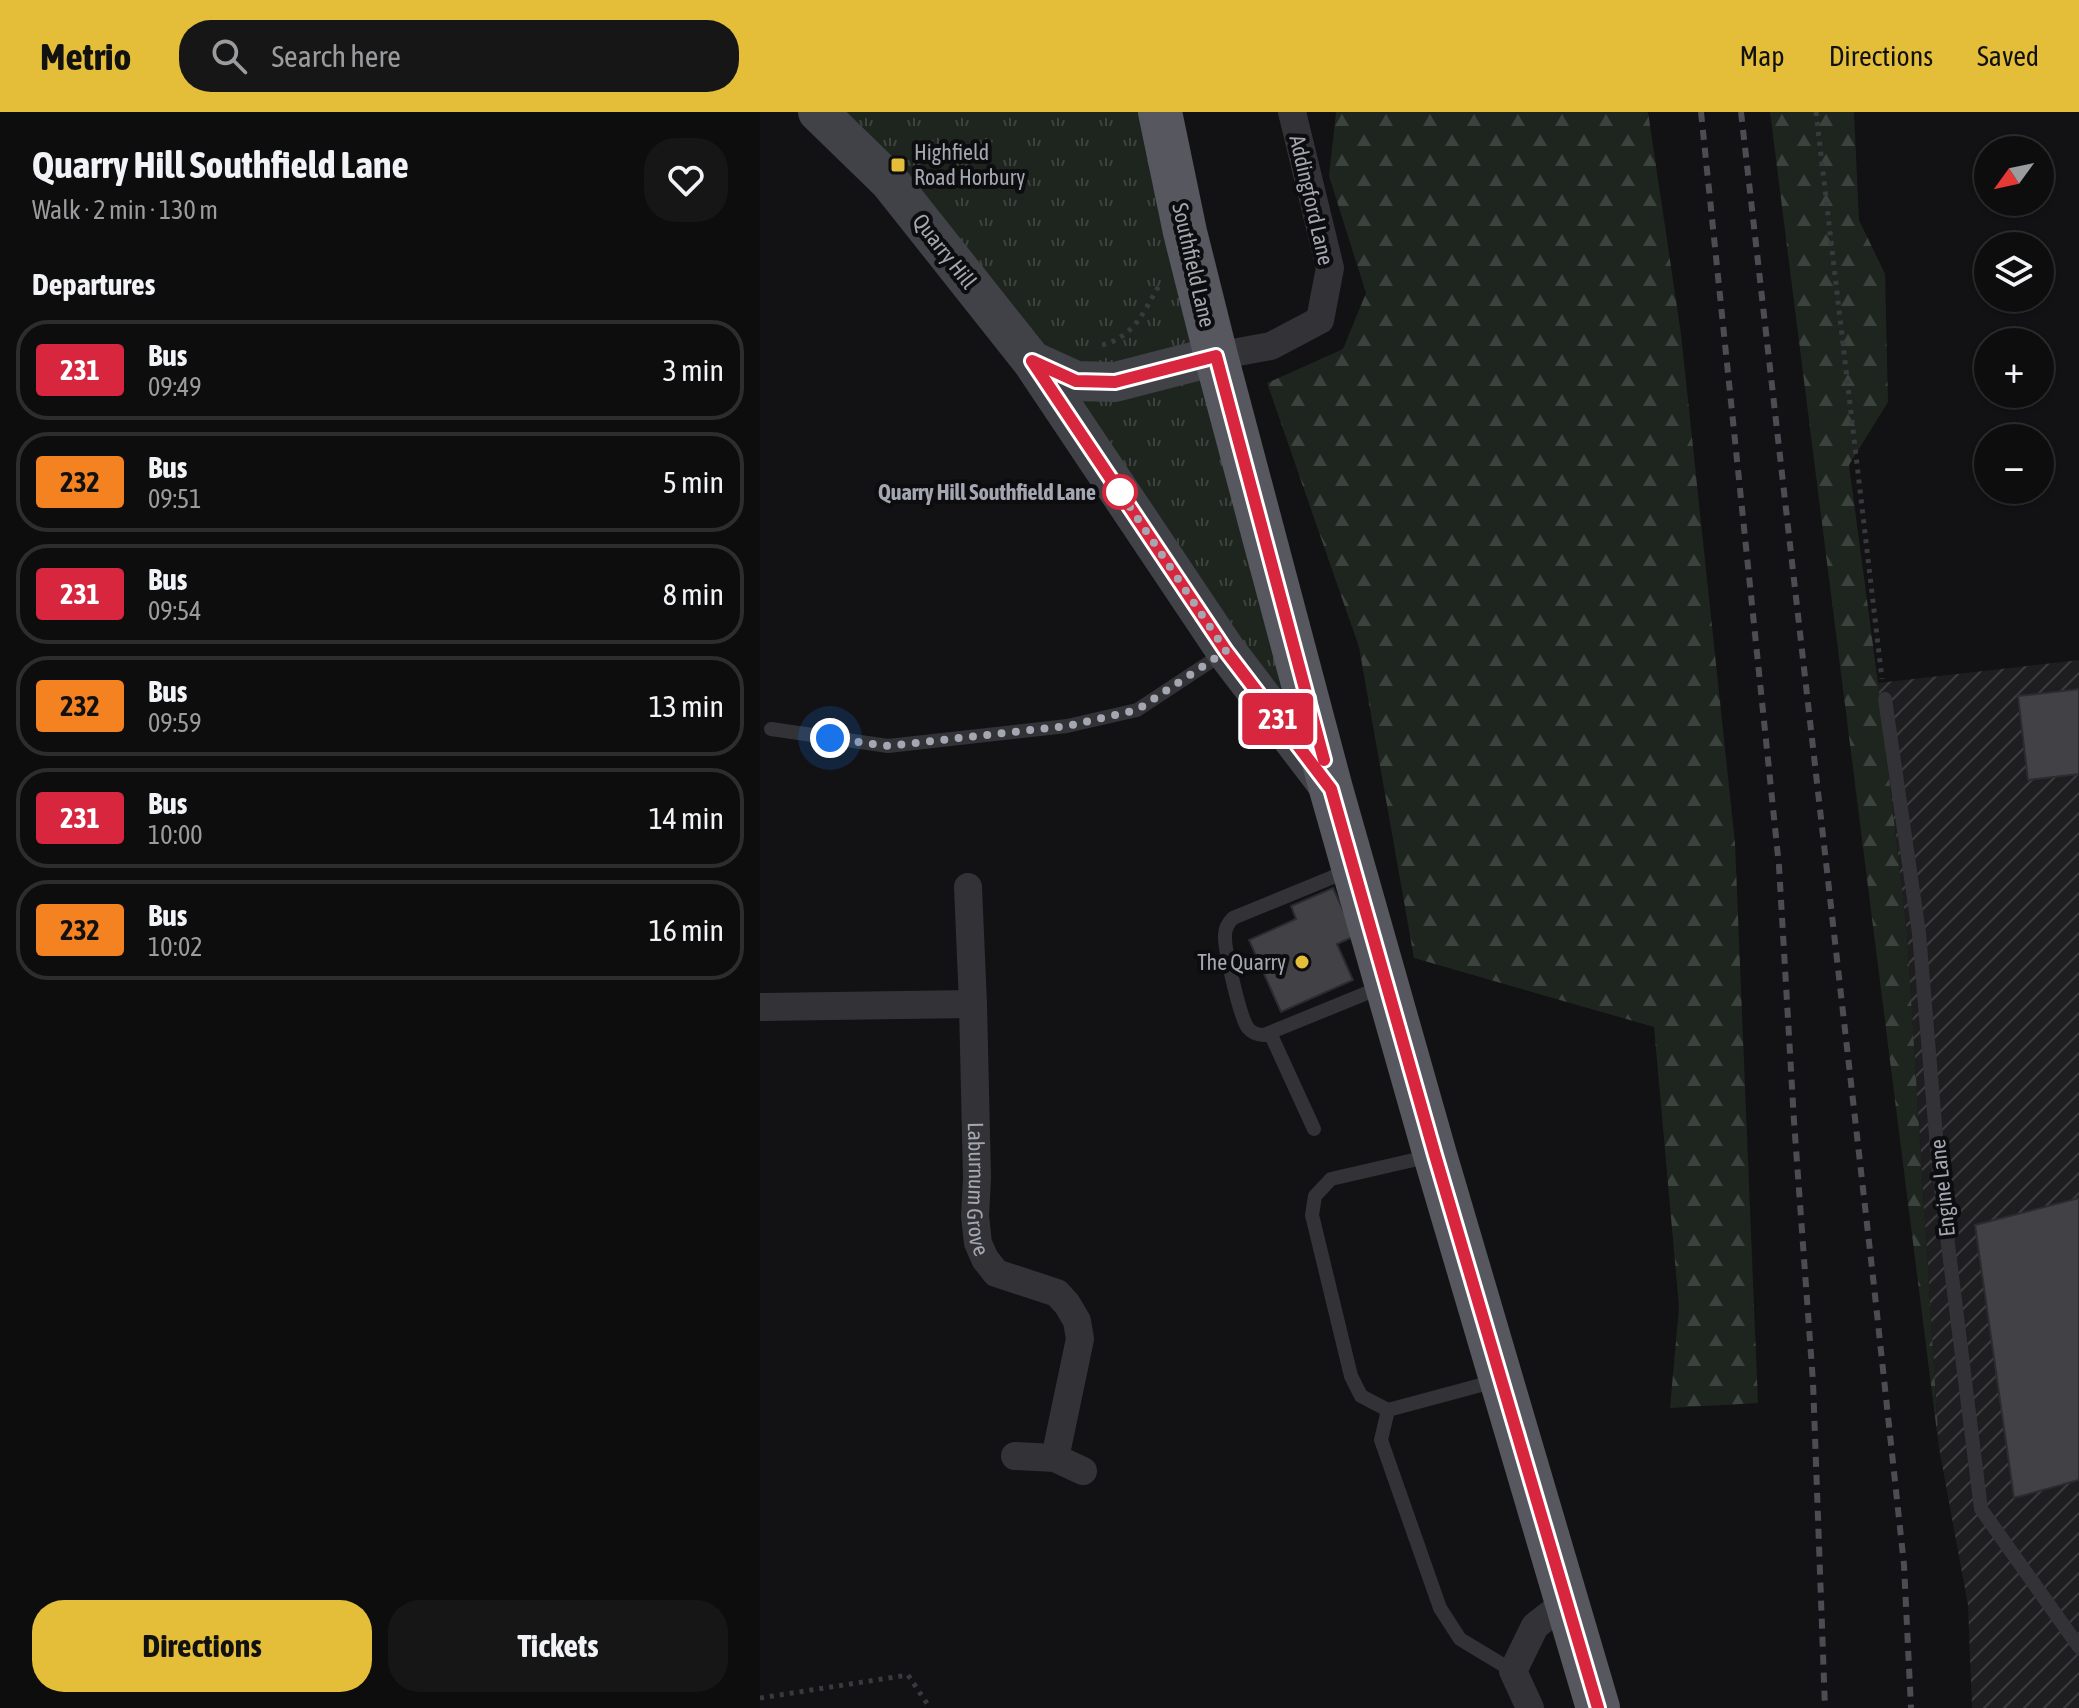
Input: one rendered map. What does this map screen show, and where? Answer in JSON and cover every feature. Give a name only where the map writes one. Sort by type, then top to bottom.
[{"type":"highway","name":"Southfield Lane","points":[[1160,112],[1185,232],[1216,356],[1331,789]]},
{"type":"highway","name":"Quarry Hill","points":[[1331,789],[1598,1708]]},
{"type":"main road","name":"Quarry Hill","points":[[818,112],[890,182],[1032,361],[1226,651],[1331,789]]},
{"type":"main road","name":"Quarry Hill","points":[[1032,361],[1076,381],[1115,382],[1216,356]]},
{"type":"street","name":"Addingford Lane","points":[[1216,356],[1271,346],[1320,320],[1330,268],[1292,112]]},
{"type":"street","name":"Laburnum Grove","points":[[968,887],[978,1243],[996,1273],[1057,1293],[1077,1321],[1080,1339],[1055,1458]]},
{"type":"street","points":[[760,1007],[973,1004]]},
{"type":"street","points":[[1015,1456],[1055,1458],[1083,1471]]},
{"type":"street","points":[[1530,1708],[1513,1671],[1535,1626],[1567,1601]]},
{"type":"lane","points":[[771,729],[888,746],[1067,726],[1137,710],[1226,651]]},
{"type":"lane","name":"Engine Lane","points":[[1885,699],[1919,933],[1939,1172],[1981,1509],[2079,1647]]},
{"type":"lane","points":[[1354,868],[1233,918],[1227,924],[1224,938],[1241,1017],[1249,1030],[1264,1035],[1387,985]]},
{"type":"lane","points":[[1270,1033],[1314,1129]]},
{"type":"lane","points":[[1435,1155],[1331,1179],[1315,1196],[1312,1215],[1351,1376],[1361,1396],[1388,1410],[1501,1379]]},
{"type":"lane","points":[[1388,1410],[1381,1440],[1440,1608],[1460,1639],[1513,1671]]},
{"type":"path","points":[[1816,112],[1885,699]]},
{"type":"path","points":[[1094,347],[1117,341],[1136,324],[1164,277],[1185,232]]},
{"type":"path","points":[[760,1698],[908,1675],[930,1708]]},
{"type":"shaded area","points":[[2079,660],[2079,1708],[1972,1708],[1968,1605],[1939,1448],[1907,933],[1878,683]]},
{"type":"green space","points":[[818,112],[1160,112],[1331,789],[1032,361]]},
{"type":"green space","points":[[1336,112],[1648,112],[1681,334],[1735,843],[1758,1403],[1670,1408],[1679,1307],[1654,1027],[1414,958],[1359,647],[1267,383],[1343,349],[1366,293],[1329,176]]},
{"type":"green space","points":[[1770,112],[1854,112],[1859,220],[1885,274],[1888,402],[1849,465],[1907,933],[1939,1448]]},
{"type":"building","points":[[2079,689],[2079,774],[2028,780],[2018,696]]},
{"type":"building","name":"The Quarry","points":[[1333,888],[1355,936],[1337,944],[1353,980],[1281,1012],[1249,940],[1296,919],[1291,906]]},
{"type":"building","points":[[2079,1198],[2079,1480],[2014,1498],[1975,1225]]},
{"type":"railway","points":[[1701,112],[1779,866],[1813,1382],[1825,1708]]},
{"type":"railway","points":[[1741,112],[1904,1565],[1911,1708]]},
{"type":"bus line","name":"231","points":[[1324,760],[1216,356],[1115,382],[1076,381],[1032,361],[1226,651],[1331,789],[1598,1708]]},
{"type":"place","name":"Highfield Road Horbury","points":[[898,165]]},
{"type":"place","name":"Quarry Hill Southfield Lane","points":[[1120,492]]},
{"type":"place","name":"The Quarry","points":[[1302,962]]},
{"type":"route","points":[[830,738],[888,746],[1067,726],[1137,710],[1226,651],[1120,492]]}]
